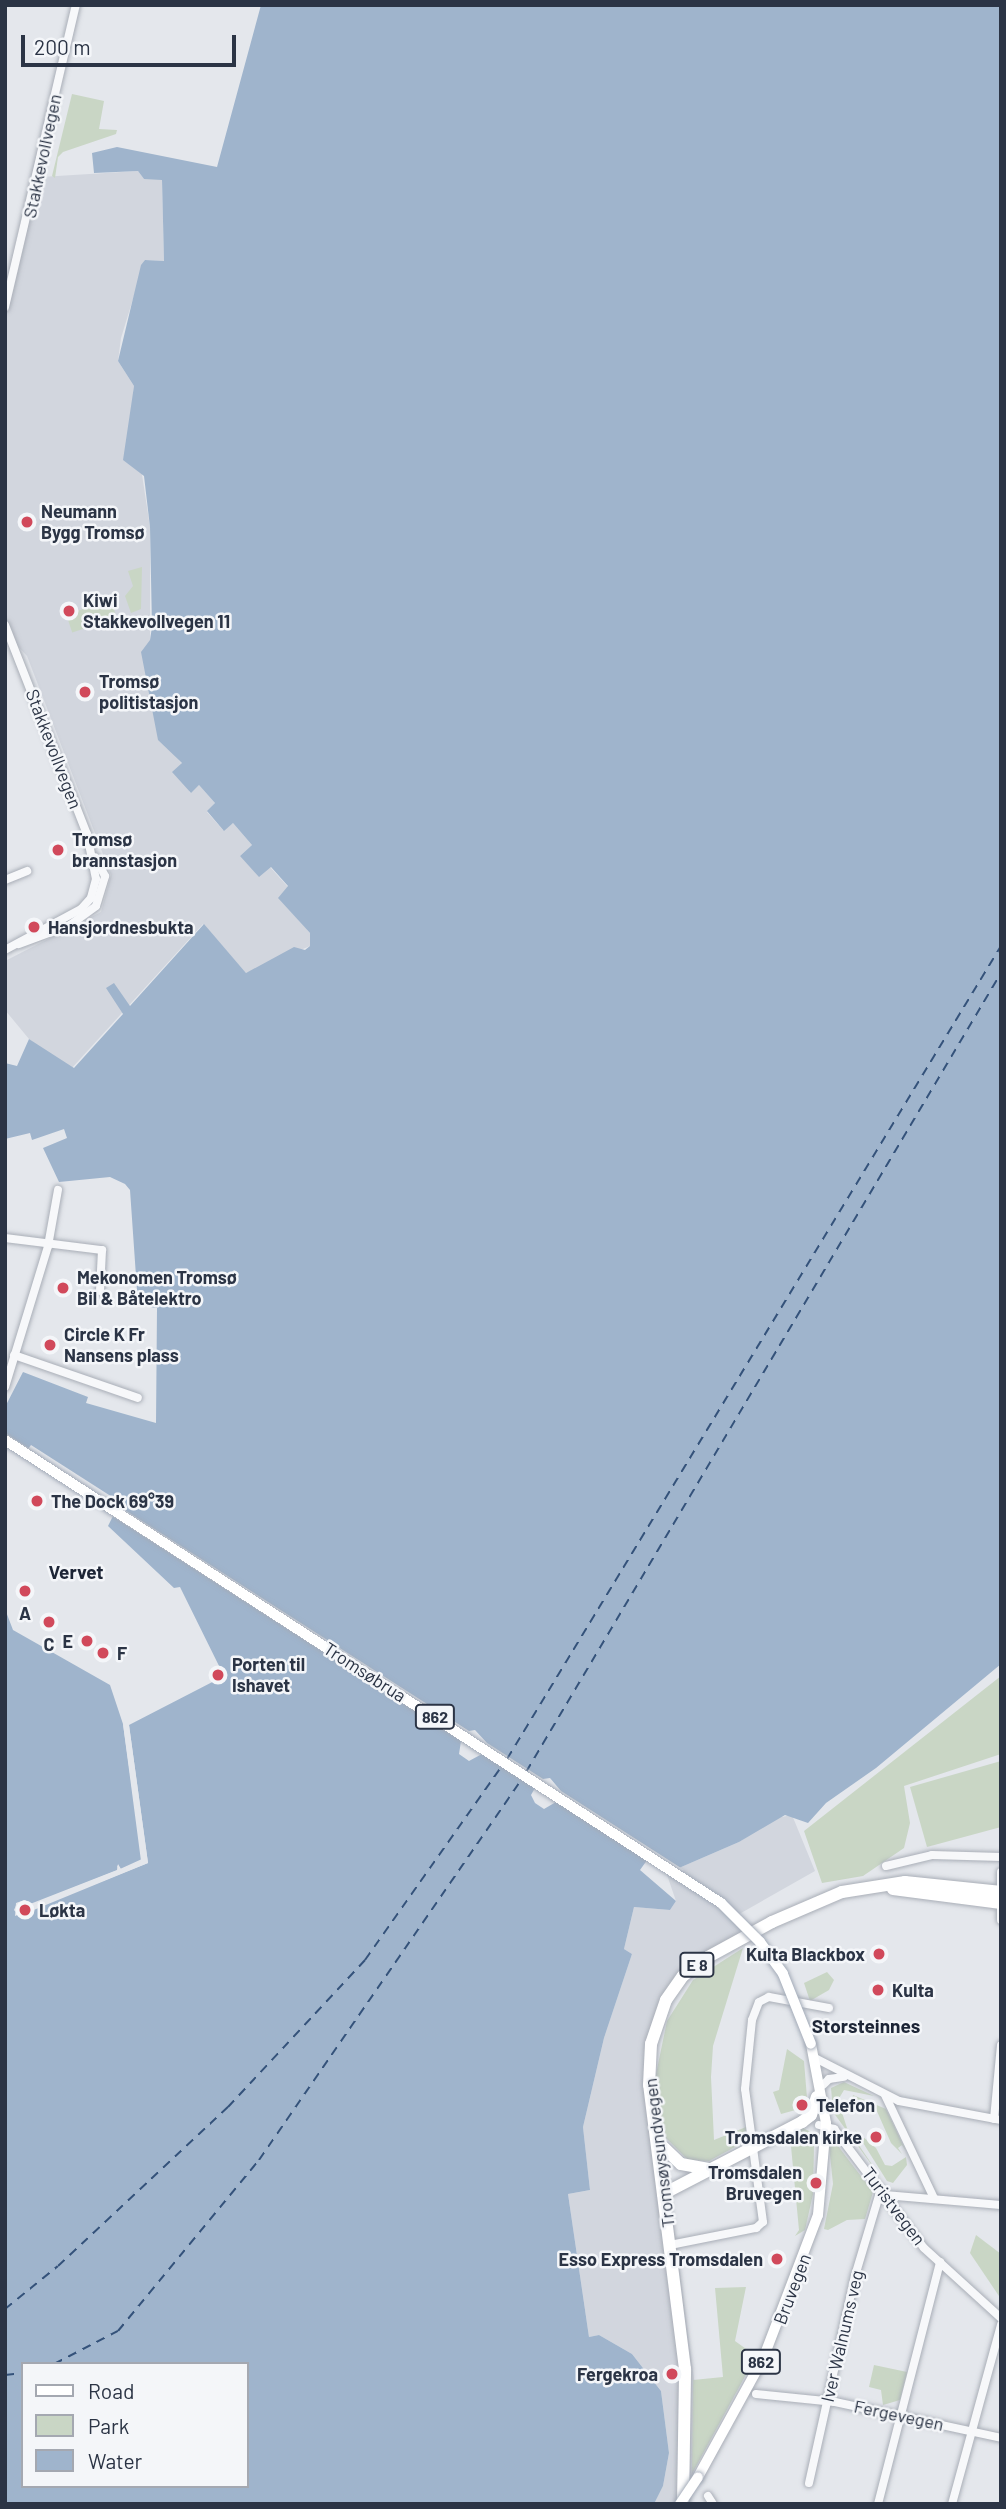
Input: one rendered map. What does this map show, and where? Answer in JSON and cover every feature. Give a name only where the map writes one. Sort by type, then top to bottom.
[{"type":"highway","name":"Tromsøysundvegen","points":[[682,2504],[687,2400],[649,2085],[651,2044],[659,2014],[678,1982],[708,1957],[819,1900],[868,1886],[915,1882],[999,1897]]},
{"type":"highway","points":[[663,2194],[802,2122],[811,2115],[820,2091]]},
{"type":"highway","points":[[656,2139],[685,2166],[719,2166]]},
{"type":"main road","name":"Tromsøbrua","points":[[5,1440],[721,1903],[760,1942],[783,1974],[811,2045]]},
{"type":"main road","name":"Bruvegen","points":[[682,2504],[744,2399],[782,2316],[814,2229],[823,2166],[823,2125],[811,2045]]},
{"type":"street","name":"Stakkevollvegen","points":[[5,307],[76,5]]},
{"type":"street","name":"Stakkevollvegen","points":[[5,625],[95,857],[105,876],[96,906],[70,925],[5,950]]},
{"type":"street","points":[[5,880],[27,871]]},
{"type":"street","points":[[5,1387],[10,1361],[48,1246],[58,1189]]},
{"type":"street","points":[[5,1238],[48,1246],[102,1250],[100,1292]]},
{"type":"street","points":[[10,1361],[138,1398]]},
{"type":"street","points":[[886,1866],[932,1855],[1001,1857]]},
{"type":"street","points":[[1001,1872],[1001,1920]]},
{"type":"street","points":[[670,2245],[762,2224],[765,2214],[744,2082],[748,2040],[758,2004],[773,1996],[829,2008]]},
{"type":"street","points":[[815,2058],[845,2077],[914,2105],[997,2119],[1001,2047]]},
{"type":"street","points":[[820,2091],[829,2079],[845,2077]]},
{"type":"street","points":[[885,2095],[934,2198]]},
{"type":"street","name":"Turistvegen","points":[[823,2125],[883,2192],[940,2262],[1001,2318]]},
{"type":"street","points":[[883,2192],[1001,2205]]},
{"type":"street","name":"Iver Walnums veg","points":[[809,2483],[855,2276],[883,2192]]},
{"type":"street","points":[[878,2504],[940,2262]]},
{"type":"street","points":[[952,2504],[1001,2325]]},
{"type":"street","name":"Fergevegen","points":[[756,2393],[827,2400],[1001,2438]]},
{"type":"shaded area","points":[[77,5],[41,177],[138,171],[144,179],[162,179],[164,261],[145,260],[121,338],[118,361],[134,386],[132,409],[150,527],[150,640],[164,742],[182,764],[190,793],[199,785],[215,803],[207,812],[223,830],[233,823],[252,845],[240,856],[270,867],[288,887],[279,898],[310,933],[310,946],[246,973],[203,924],[71,1069],[29,1039],[5,1010],[5,961],[101,912],[111,875],[27,656],[11,639],[5,615],[5,301],[43,126]]},
{"type":"shaded area","points":[[792,1815],[815,1871],[734,1917],[752,1933],[691,1962],[658,2011],[655,2079],[696,2394],[693,2468],[677,2504],[654,2504],[663,2486],[669,2453],[661,2391],[632,2354],[599,2335],[589,2337],[568,2194],[590,2190],[583,2127],[604,2038],[632,1954],[624,1949],[634,1907],[670,1910],[676,1901],[667,1875],[672,1871],[739,1842],[776,1818]]},
{"type":"green space","points":[[72,94],[104,101],[99,129],[117,130],[116,134],[63,152],[58,157],[55,178],[52,176]]},
{"type":"green space","points":[[142,567],[141,609],[131,613],[125,596],[133,586],[128,571]]},
{"type":"green space","points":[[111,600],[117,618],[72,633],[66,615]]},
{"type":"green space","points":[[1001,1676],[1001,1754],[904,1786],[910,1823],[904,1848],[863,1876],[822,1883],[804,1831]]},
{"type":"green space","points":[[1001,1761],[1001,1827],[927,1847],[910,1787]]},
{"type":"green space","points":[[743,1948],[713,2046],[711,2077],[714,2140],[746,2127],[746,2141],[709,2161],[688,2160],[664,2136],[655,2079],[667,2021],[693,1980]]},
{"type":"green space","points":[[827,1972],[834,1980],[829,1990],[810,2001],[804,1983]]},
{"type":"green space","points":[[787,2049],[804,2061],[807,2098],[803,2108],[781,2114],[773,2092],[779,2090]]},
{"type":"green space","points":[[844,2082],[874,2096],[844,2090],[838,2100],[847,2128],[882,2179],[833,2112],[831,2088]]},
{"type":"green space","points":[[853,2095],[886,2109],[906,2151],[902,2145],[898,2148],[902,2154],[891,2143],[876,2109],[852,2099]]},
{"type":"green space","points":[[803,2128],[811,2132],[814,2146],[813,2194],[805,2230],[795,2236],[799,2230],[790,2136]]},
{"type":"green space","points":[[855,2130],[876,2148],[885,2165],[892,2166],[906,2157],[907,2165],[893,2183],[887,2181]]},
{"type":"green space","points":[[835,2142],[873,2192],[865,2219],[847,2220],[828,2230],[824,2229],[833,2184],[829,2145]]},
{"type":"green space","points":[[976,2235],[1001,2254],[1001,2299],[970,2253]]},
{"type":"green space","points":[[746,2287],[735,2341],[756,2356],[692,2474],[693,2380],[723,2377],[715,2288]]},
{"type":"green space","points":[[874,2365],[907,2372],[900,2400],[883,2405],[881,2390],[869,2387]]},
{"type":"water","points":[[261,5],[1001,5],[1001,1664],[876,1768],[826,1803],[808,1823],[785,1815],[739,1842],[672,1871],[650,1856],[640,1870],[676,1901],[670,1910],[634,1907],[624,1949],[632,1954],[604,2038],[583,2127],[590,2190],[568,2194],[589,2337],[599,2335],[632,2354],[661,2391],[669,2453],[663,2486],[654,2504],[5,2504],[5,1609],[13,1630],[110,1685],[123,1724],[142,1859],[120,1869],[117,1865],[118,1870],[30,1905],[24,1900],[17,1903],[14,1910],[19,1916],[148,1863],[129,1725],[224,1676],[180,1587],[174,1588],[108,1526],[120,1502],[31,1445],[23,1456],[5,1443],[5,1407],[23,1372],[88,1397],[86,1403],[156,1423],[157,1308],[138,1305],[130,1190],[125,1184],[110,1177],[59,1182],[43,1148],[67,1138],[64,1129],[32,1140],[30,1133],[5,1139],[5,1063],[17,1066],[29,1039],[74,1068],[123,1014],[106,988],[114,983],[130,1006],[204,924],[246,973],[294,947],[305,950],[310,946],[310,933],[278,898],[288,886],[271,867],[259,877],[240,856],[252,845],[233,823],[224,831],[207,811],[215,803],[199,785],[191,793],[172,772],[182,763],[158,740],[141,652],[150,640],[152,627],[150,527],[144,476],[123,460],[134,386],[118,361],[141,265],[145,260],[164,261],[162,180],[144,179],[138,171],[94,173],[92,153],[117,147],[217,167]]},
{"type":"pier","points":[[5,1433],[469,1731],[475,1730],[487,1743],[543,1779],[550,1778],[561,1791],[684,1870],[673,1874],[556,1802],[544,1809],[535,1803],[531,1795],[535,1788],[482,1754],[469,1761],[459,1754],[461,1741],[109,1514],[115,1504],[31,1450],[25,1459],[5,1447]]},
{"type":"pier","points":[[123,1724],[129,1725],[148,1863],[15,1916],[16,1903],[25,1900],[30,1904],[117,1870],[118,1864],[121,1869],[141,1861]]},
{"type":"ferry route","points":[[507,1759],[1001,946]]},
{"type":"ferry route","points":[[526,1772],[1001,973]]},
{"type":"ferry route","points":[[5,2309],[58,2266],[228,2107],[365,1960],[502,1766]]},
{"type":"ferry route","points":[[58,2362],[118,2331],[259,2160],[521,1780]]},
{"type":"ferry route","points":[[5,2375],[21,2373]]},
{"type":"place","name":"Neumann Bygg Tromsø","points":[[27,522]]},
{"type":"place","name":"Kiwi Stakkevollvegen 11","points":[[69,611]]},
{"type":"place","name":"Tromsø politistasjon","points":[[85,692]]},
{"type":"place","name":"Tromsø brannstasjon","points":[[58,850]]},
{"type":"place","name":"Hansjordnesbukta","points":[[34,927]]},
{"type":"place","name":"Mekonomen Tromsø Bil & Båtelektro","points":[[63,1288]]},
{"type":"place","name":"Circle K Fr Nansens plass","points":[[50,1345]]},
{"type":"place","name":"The Dock 69°39","points":[[37,1501]]},
{"type":"place","name":"A","points":[[25,1591]]},
{"type":"place","name":"C","points":[[49,1622]]},
{"type":"place","name":"E","points":[[87,1641]]},
{"type":"place","name":"F","points":[[103,1653]]},
{"type":"place","name":"Porten til Ishavet","points":[[218,1675]]},
{"type":"place","name":"Løkta","points":[[25,1910]]},
{"type":"place","name":"Kulta Blackbox","points":[[879,1954]]},
{"type":"place","name":"Kulta","points":[[878,1990]]},
{"type":"place","name":"Telefon","points":[[802,2105]]},
{"type":"place","name":"Tromsdalen kirke","points":[[876,2137]]},
{"type":"place","name":"Tromsdalen Bruvegen","points":[[816,2183]]},
{"type":"place","name":"Esso Express Tromsdalen","points":[[777,2259]]},
{"type":"place","name":"Fergekroa","points":[[672,2374]]},
{"type":"district","name":"Vervet","points":[[76,1572]]},
{"type":"district","name":"Storsteinnes","points":[[866,2026]]}]
